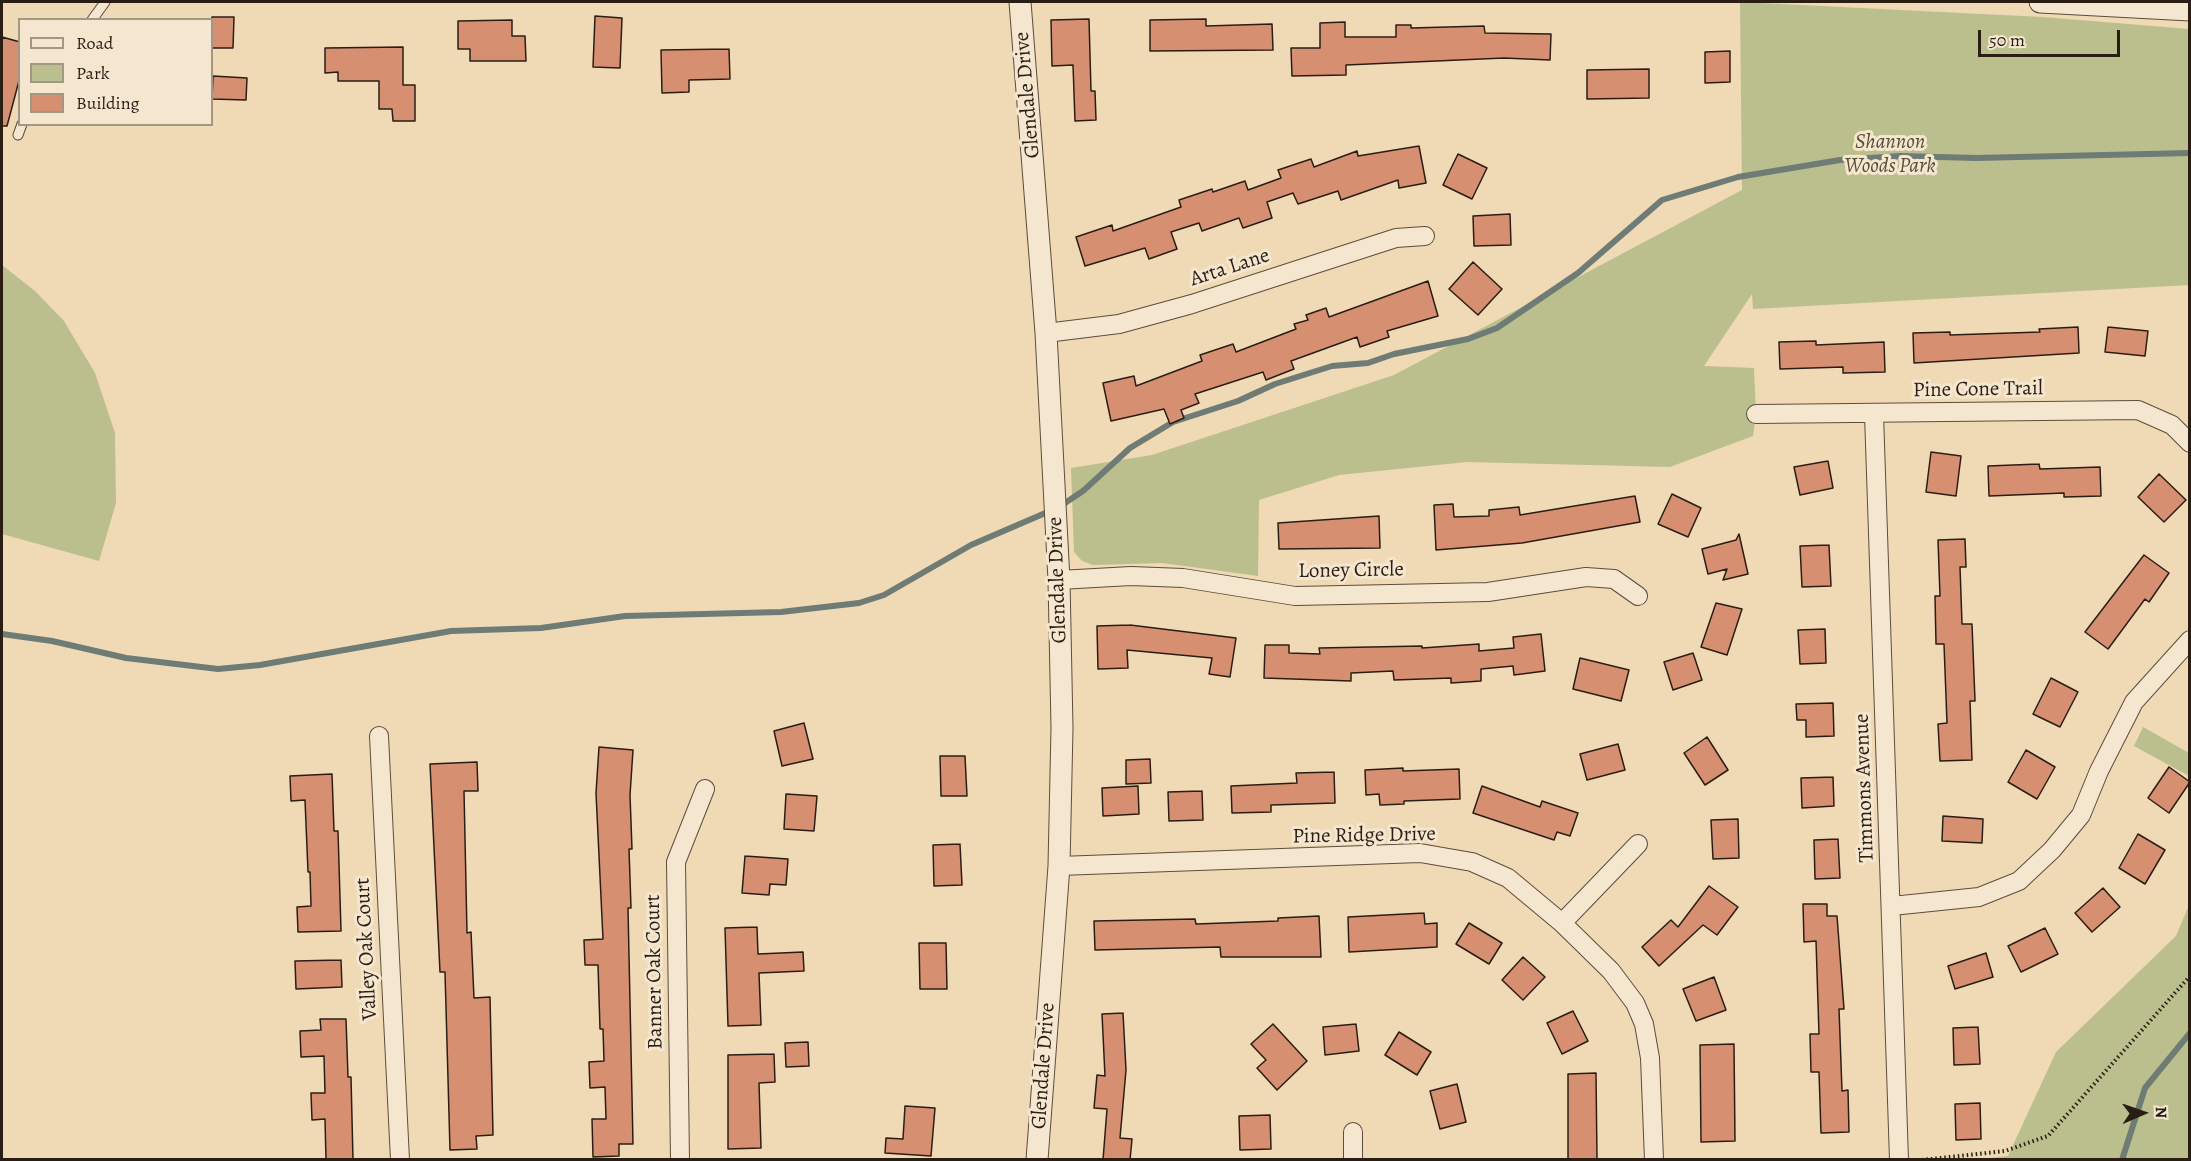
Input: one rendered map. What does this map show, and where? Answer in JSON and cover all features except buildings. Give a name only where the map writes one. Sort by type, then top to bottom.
[{"type":"street","name":"Glendale Drive","points":[[1020,2],[1046,333],[1059,580],[1062,728],[1059,866],[1037,1160]]},
{"type":"street","points":[[2040,2],[2190,10]]},
{"type":"street","name":"Arta Lane","points":[[1046,333],[1119,324],[1192,304],[1396,238],[1425,236]]},
{"type":"street","name":"Pine Cone Trail","points":[[1756,414],[2138,410],[2172,425],[2190,443]]},
{"type":"street","name":"Timmons Avenue","points":[[1874,414],[1899,1160]]},
{"type":"street","name":"Loney Circle","points":[[1059,580],[1131,576],[1183,578],[1295,596],[1488,592],[1586,577],[1614,579],[1638,596]]},
{"type":"street","points":[[1892,906],[1979,897],[2019,881],[2052,850],[2081,815],[2099,771],[2134,702],[2190,640]]},
{"type":"street","name":"Valley Oak Court","points":[[379,736],[400,1160]]},
{"type":"street","name":"Banner Oak Court","points":[[680,1160],[676,862],[705,789]]},
{"type":"street","points":[[1562,922],[1638,844]]},
{"type":"street","name":"Pine Ridge Drive","points":[[1059,866],[1420,854],[1472,862],[1508,878],[1562,922],[1611,971],[1635,1003],[1644,1024],[1650,1058],[1654,1160]]},
{"type":"street","points":[[1353,1132],[1353,1160]]},
{"type":"lane","points":[[93,18],[105,2]]},
{"type":"lane","points":[[18,135],[21,126]]},
{"type":"path","points":[[1922,1160],[2006,1151],[2048,1136],[2190,976]]},
{"type":"green space","name":"Shannon Woods Park","points":[[1740,2],[2043,17],[2189,29],[2189,285],[1753,309],[1752,294],[1704,366],[1754,368],[1756,414],[1753,436],[1670,467],[1467,462],[1339,475],[1259,500],[1258,576],[1162,563],[1093,565],[1082,561],[1074,552],[1071,468],[1152,455],[1394,375],[1742,190]]},
{"type":"green space","points":[[2,265],[35,291],[64,321],[95,373],[115,433],[116,503],[99,561],[2,534]]},
{"type":"green space","points":[[2143,727],[2189,753],[2189,776],[2134,746]]},
{"type":"green space","points":[[2189,905],[2189,1159],[1981,1159],[2008,1156],[2056,1052],[2176,936]]},
{"type":"waterway","points":[[1059,507],[1083,491],[1130,448],[1173,422],[1238,401],[1275,384],[1332,366],[1368,363],[1394,354],[1468,339],[1497,328],[1578,273],[1662,200],[1738,177],[1840,160],[1900,156],[1976,158],[2190,153]]},
{"type":"waterway","points":[[2,634],[52,641],[126,658],[218,669],[260,665],[451,631],[541,628],[625,616],[781,612],[859,603],[884,595],[971,545],[1050,511]]},
{"type":"waterway","points":[[2122,1160],[2145,1088],[2190,1033]]}]
